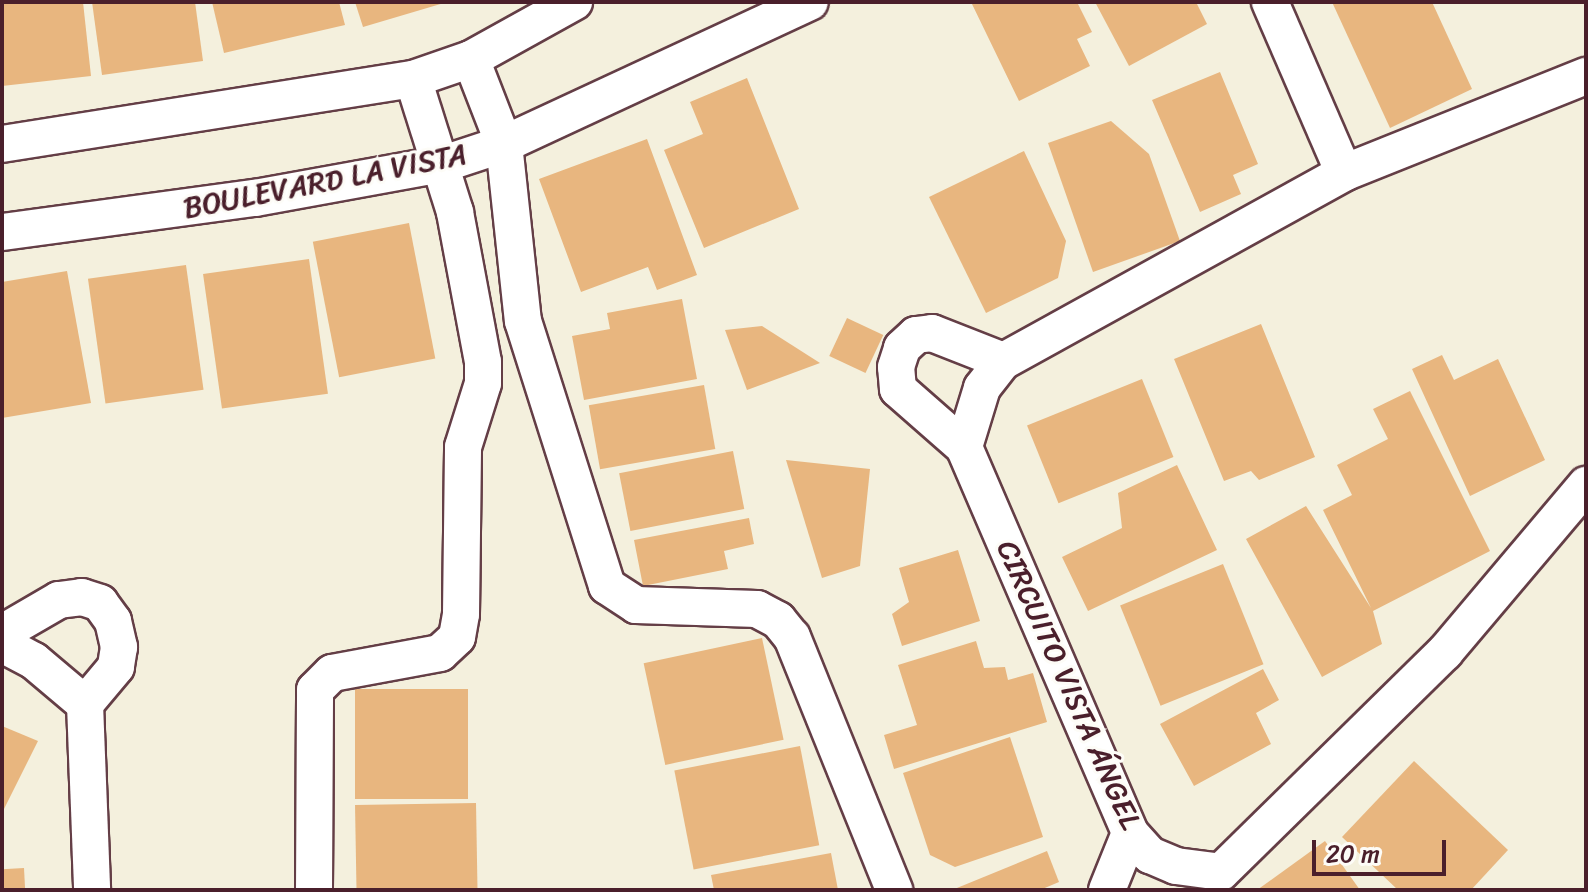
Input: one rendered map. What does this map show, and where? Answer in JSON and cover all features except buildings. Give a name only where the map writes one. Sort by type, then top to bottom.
[{"type":"street","points":[[2,144],[413,79],[471,59],[574,2]]},
{"type":"street","name":"BOULEVARD LA VISTA","points":[[2,232],[255,198],[443,164],[504,144],[810,2]]},
{"type":"street","points":[[1270,2],[1344,173]]},
{"type":"street","points":[[471,59],[504,144],[523,321],[607,586],[636,605],[757,609],[778,620],[792,637],[894,890]]},
{"type":"street","points":[[1003,361],[932,333],[916,335],[902,348],[896,367],[898,389],[964,447],[982,388],[1003,361],[1344,173],[1586,76]]},
{"type":"street","points":[[314,890],[315,690],[332,673],[440,653],[457,637],[463,447],[483,383],[480,326],[443,164],[413,79]]},
{"type":"street","points":[[480,326],[523,321]]},
{"type":"street","name":"CIRCUITO VISTA ÁNGEL","points":[[964,447],[1130,833],[1150,855],[1215,881],[1445,652],[1586,485]]},
{"type":"street","points":[[2,633],[59,600],[82,597],[100,603],[113,621],[119,647],[105,686],[85,704]]},
{"type":"street","points":[[2,644],[34,661],[85,704],[92,890]]},
{"type":"street","points":[[1107,890],[1130,833]]}]
